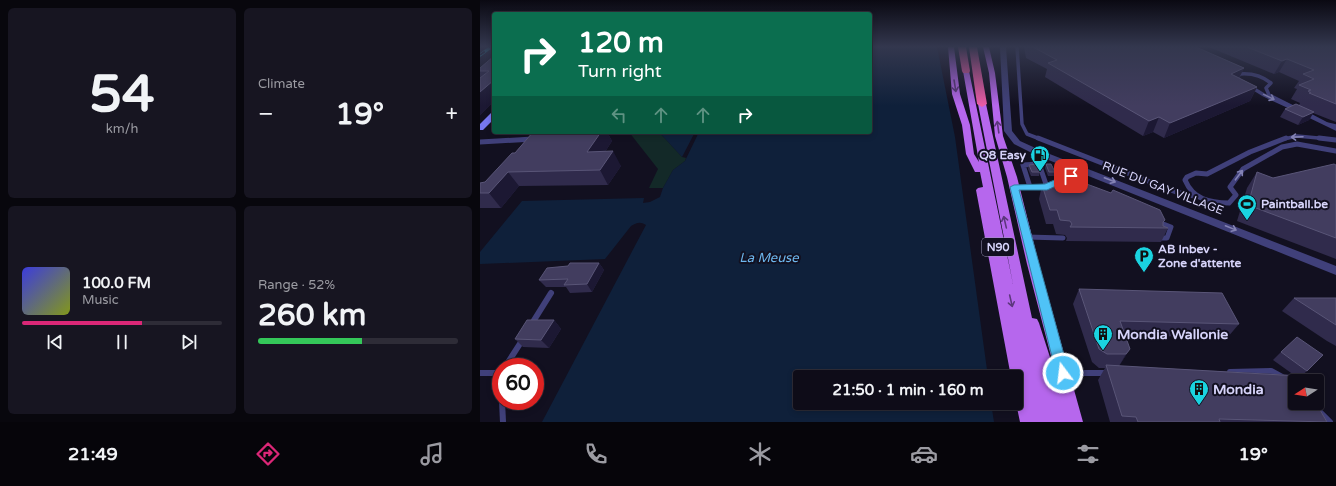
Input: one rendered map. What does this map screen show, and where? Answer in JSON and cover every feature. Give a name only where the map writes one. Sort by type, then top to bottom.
[{"type":"highway","points":[[965,67],[966,71]]},
{"type":"highway","points":[[976,67],[982,104]]},
{"type":"main road","name":"N90","points":[[953,67],[956,94],[966,125],[970,154],[978,170]]},
{"type":"main road","name":"N90","points":[[991,67],[999,136],[1014,187],[1076,422]]},
{"type":"main road","name":"N90","points":[[966,71],[966,91],[994,266],[1027,422]]},
{"type":"main road","name":"N90","points":[[966,71],[998,248],[1038,422]]},
{"type":"main road","name":"N90","points":[[982,104],[1002,209],[1020,287],[1028,330],[1050,422]]},
{"type":"main road","points":[[1020,287],[1034,326],[1064,422]]},
{"type":"street","name":"RUE DU GAY VILLAGE","points":[[1004,67],[1008,131],[1017,142],[1047,156],[1084,170],[1122,189],[1336,271]]},
{"type":"street","points":[[480,128],[492,117]]},
{"type":"lane","points":[[1018,67],[1022,124],[1027,134],[1176,192],[1217,203],[1229,203],[1236,195],[1230,187],[1243,170],[1282,147],[1297,144],[1336,151]]},
{"type":"lane","points":[[1241,81],[1236,78],[1240,74],[1247,73],[1266,79],[1271,83],[1266,88],[1269,94],[1275,99],[1327,124],[1336,126]]},
{"type":"lane","points":[[1245,84],[1264,95],[1336,130]]},
{"type":"lane","points":[[1197,197],[1188,189],[1185,180],[1187,177],[1196,174],[1207,174],[1250,152],[1287,138],[1297,136],[1336,140]]},
{"type":"lane","points":[[480,142],[537,139]]},
{"type":"lane","points":[[1030,187],[1023,165],[1038,164],[1047,156]]},
{"type":"lane","points":[[1038,164],[1047,187]]},
{"type":"lane","points":[[1014,187],[1047,187],[1084,170]]},
{"type":"lane","points":[[1150,218],[1171,227],[1167,238],[1159,238]]},
{"type":"lane","points":[[1026,237],[1063,238]]},
{"type":"lane","points":[[511,358],[551,293]]},
{"type":"lane","points":[[1225,372],[1271,371],[1288,381]]},
{"type":"lane","points":[[480,373],[492,373]]},
{"type":"lane","points":[[1063,373],[1118,373]]},
{"type":"lane","points":[[502,410],[503,422]]},
{"type":"lane","points":[[1318,410],[1330,422]]},
{"type":"green space","points":[[631,134],[661,134],[682,157],[686,158],[685,161],[673,170],[663,188],[649,188],[658,169]]},
{"type":"water","name":"La Meuse","points":[[872,67],[941,67],[955,137],[987,370],[793,370],[793,410],[992,410],[994,422],[542,422],[646,225],[638,223],[631,226],[605,259],[480,264],[480,252],[522,201],[644,198],[643,203],[650,202],[660,197],[663,188],[673,170],[685,161],[698,134],[872,134]]},
{"type":"water","points":[[661,134],[694,134],[682,157]]},
{"type":"building","points":[[492,67],[492,82],[480,92],[480,78],[489,71],[480,71],[480,68]]},
{"type":"building","points":[[1054,67],[1241,67],[1244,68],[1231,74],[1257,87],[1170,123],[1159,117],[1149,121]]},
{"type":"building","points":[[1306,67],[1336,67],[1336,104],[1309,93],[1311,93],[1308,91],[1311,90],[1299,85],[1314,79],[1303,74],[1314,70]]},
{"type":"building","points":[[1296,104],[1314,112],[1303,117],[1285,109]]},
{"type":"building","points":[[531,134],[600,134],[587,152],[613,151],[600,170],[508,172],[489,193],[480,193],[480,183],[485,182],[512,153],[515,153]]},
{"type":"building","points":[[1037,164],[1040,172],[1032,172],[1029,165]]},
{"type":"building","points":[[1046,164],[1051,164],[1055,172],[1049,172]]},
{"type":"building","points":[[1334,164],[1336,165],[1336,238],[1248,205],[1257,172],[1273,178]]},
{"type":"building","points":[[1084,183],[1111,193],[1113,190],[1160,210],[1165,220],[1163,222],[1163,226],[1168,228],[1070,227],[1072,224],[1070,221],[1060,220],[1057,210],[1050,210],[1042,185],[1061,185],[1078,192]]},
{"type":"building","points":[[570,263],[599,263],[587,284],[564,285],[568,279],[539,280],[547,268],[568,266]]},
{"type":"building","points":[[1079,289],[1222,293],[1239,324],[1120,321],[1130,349],[1126,354],[1107,354],[1099,349]]},
{"type":"building","points":[[1294,298],[1336,298],[1336,325]]},
{"type":"building","points":[[527,320],[554,320],[541,340],[515,339]]},
{"type":"building","points":[[1297,337],[1323,355],[1307,371],[1281,352]]},
{"type":"building","name":"Mondia","points":[[1106,365],[1288,375],[1288,410],[1320,410],[1327,422],[1219,419],[1220,422],[1138,422],[1136,417],[1122,416]]},
{"type":"place","name":"Q8 Easy","points":[[1040,172]]},
{"type":"place","name":"Paintball.be","points":[[1247,221]]},
{"type":"place","name":"AB Inbev - Zone d'attente","points":[[1144,273]]},
{"type":"place","name":"Mondia Wallonie","points":[[1103,351]]},
{"type":"place","name":"Mondia","points":[[1199,406]]},
{"type":"route","points":[[1063,373],[1033,264],[1014,187],[1047,187],[1071,176]]}]
